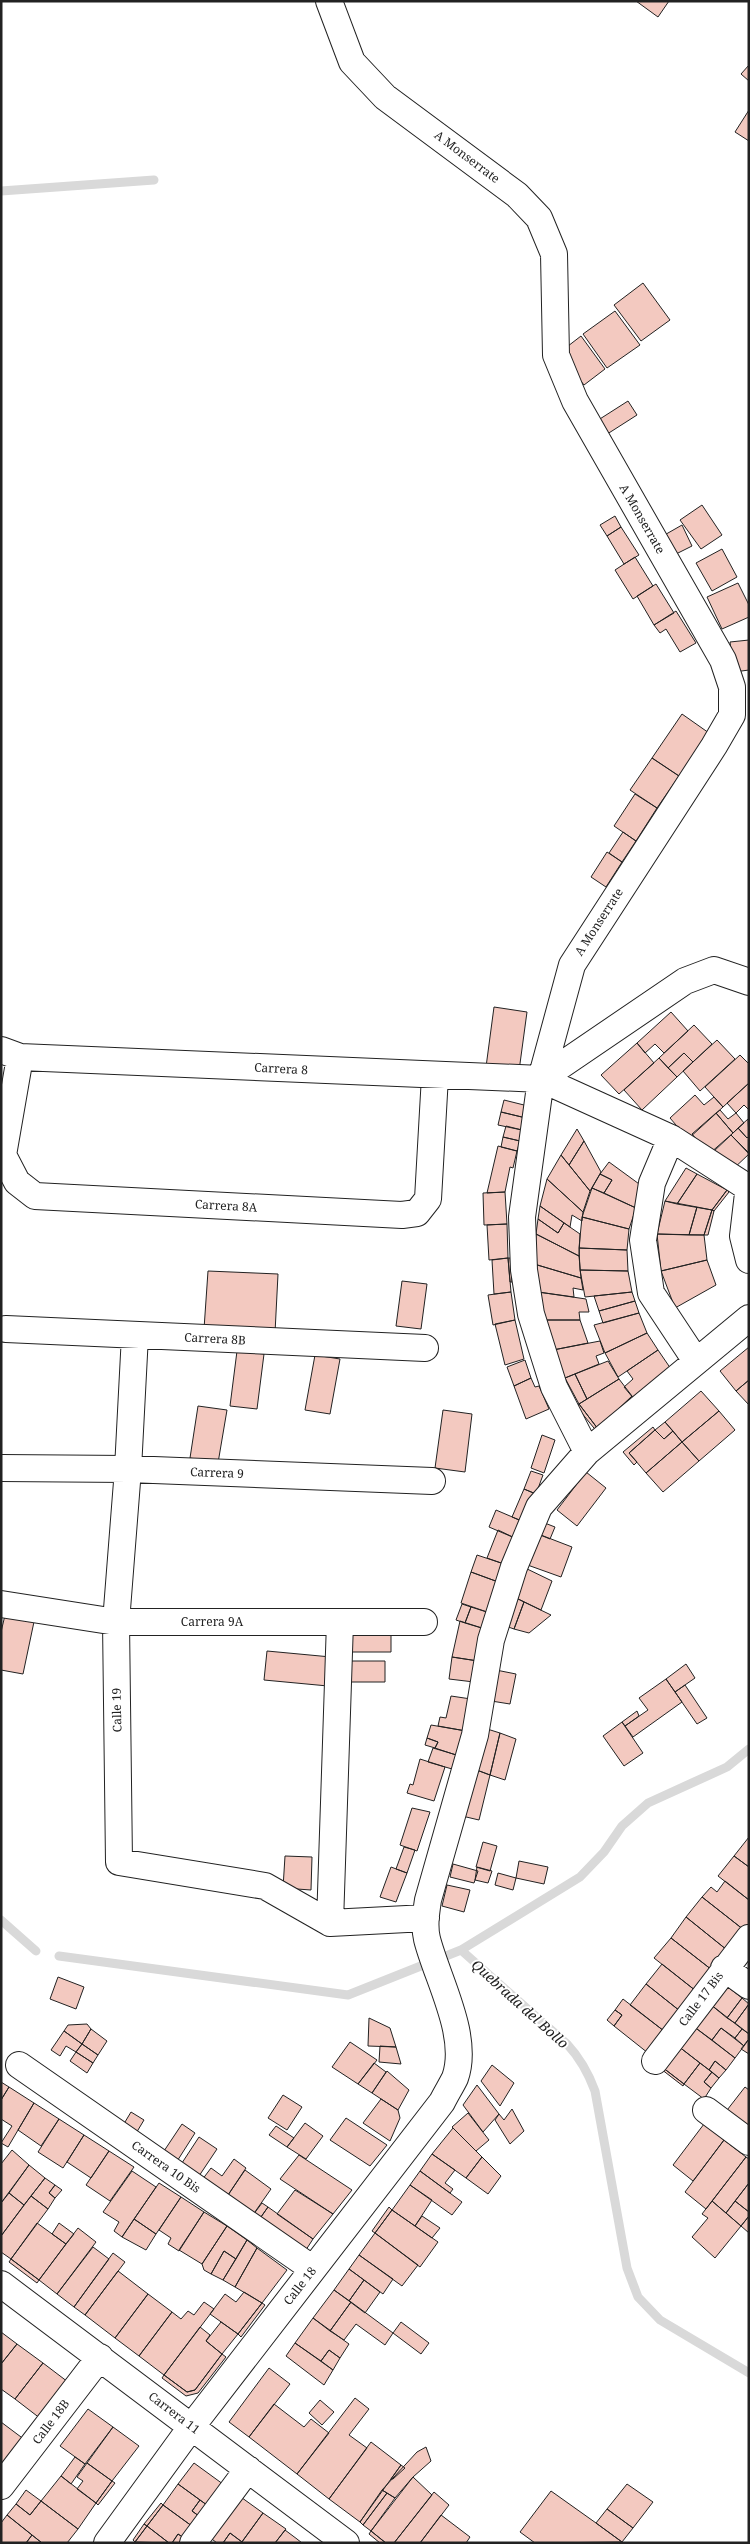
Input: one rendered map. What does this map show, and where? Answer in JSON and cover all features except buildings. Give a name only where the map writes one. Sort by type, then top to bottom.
[{"type":"street","name":"A Monserrate","points":[[329,1],[352,62],[385,97],[517,195],[539,218],[554,254],[556,355],[574,401],[723,660],[732,687],[732,716],[572,965],[541,1079],[522,1217],[524,1270],[531,1314],[554,1387],[587,1452]]},
{"type":"street","points":[[541,1079],[685,981],[714,970],[749,982]]},
{"type":"street","name":"Carrera 8","points":[[11,1053],[435,1076],[541,1079]]},
{"type":"street","name":"Carrera 8A","points":[[11,1053],[2,1154],[17,1182],[36,1196],[402,1215],[416,1212],[428,1199],[435,1076]]},
{"type":"street","points":[[541,1079],[671,1138],[748,1186],[743,1236],[749,1260]]},
{"type":"street","points":[[671,1138],[652,1183],[643,1240],[652,1293],[696,1361]]},
{"type":"street","points":[[340,1622],[330,1923],[426,1928],[475,1735],[491,1640],[514,1567],[539,1507],[587,1452],[749,1318]]},
{"type":"street","name":"Carrera 8B","points":[[6,1329],[425,1348]]},
{"type":"street","name":"Calle 19","points":[[135,1335],[128,1469],[116,1622],[119,1862],[265,1886],[330,1923]]},
{"type":"street","name":"Carrera 9","points":[[1,1468],[128,1469],[432,1480]]},
{"type":"street","name":"Carrera 9A","points":[[1,1604],[116,1622],[424,1622]]},
{"type":"street","name":"Calle 18","points":[[107,2543],[192,2426],[442,2102],[455,2076],[458,2048],[452,2018],[426,1928]]},
{"type":"street","name":"Calle 17 Bis","points":[[654,2061],[749,1938]]},
{"type":"street","points":[[724,1968],[749,1986]]},
{"type":"street","name":"Carrera 10 Bis","points":[[19,2065],[313,2269]]},
{"type":"street","points":[[706,2110],[749,2142]]},
{"type":"street","name":"Carrera 11","points":[[1,2284],[346,2543]]},
{"type":"street","name":"Calle 18B","points":[[1,2486],[100,2357]]},
{"type":"street","points":[[193,2543],[248,2469]]},
{"type":"waterway","points":[[1,191],[154,180]]},
{"type":"waterway","points":[[461,1950],[580,1877],[604,1852],[622,1826],[648,1803],[727,1767],[749,1749]]},
{"type":"waterway","name":"Quebrada del Bollo","points":[[1,1920],[36,1951]]},
{"type":"waterway","name":"Quebrada del Bollo","points":[[59,1956],[348,1995],[461,1950],[567,2044],[586,2071],[595,2091],[627,2268],[638,2297],[660,2320],[749,2373]]}]
